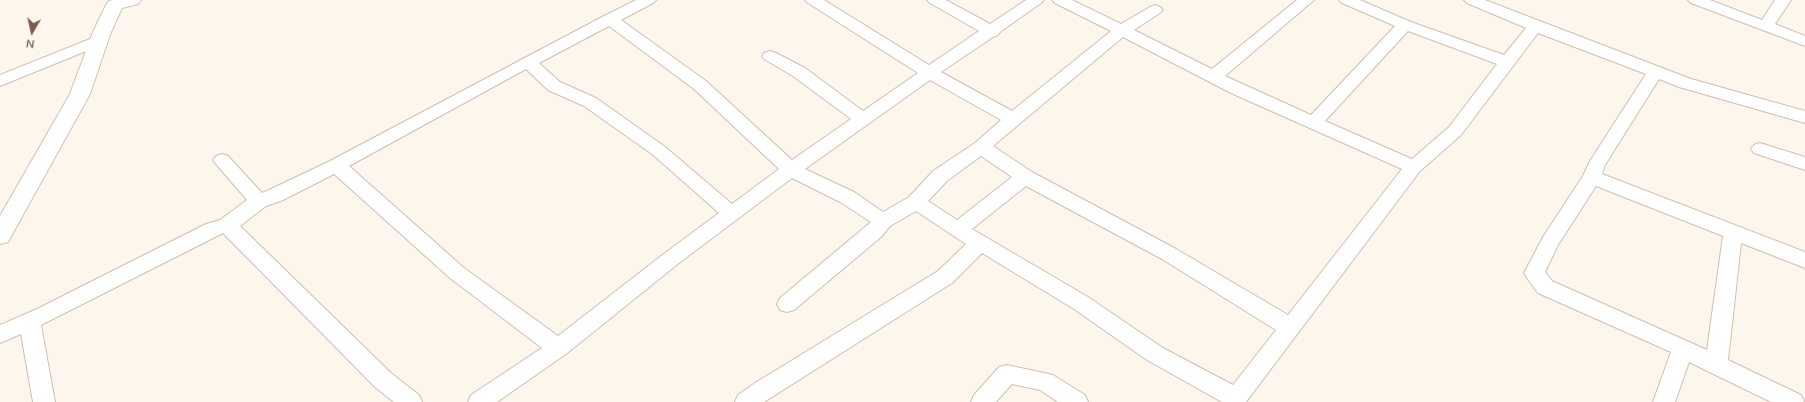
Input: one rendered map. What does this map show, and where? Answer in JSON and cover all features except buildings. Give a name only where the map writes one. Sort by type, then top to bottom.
[{"type":"street","points":[[0,334],[30,321],[213,229],[227,225],[259,201],[276,195],[336,165],[609,19],[648,0]]},
{"type":"street","points":[[813,0],[930,73],[1013,119]]},
{"type":"street","points":[[935,0],[992,32]]},
{"type":"street","points":[[479,402],[558,348],[672,258],[791,170],[930,73],[992,32],[1036,0]]},
{"type":"street","points":[[1060,0],[1237,89],[1414,167]]},
{"type":"street","points":[[1213,77],[1306,0]]},
{"type":"street","points":[[1347,0],[1405,25],[1507,62]]},
{"type":"street","points":[[1472,0],[1534,26],[1685,83],[1805,117]]},
{"type":"street","points":[[1696,0],[1805,41]]},
{"type":"street","points":[[1766,26],[1783,0]]},
{"type":"street","points":[[0,236],[80,94],[100,40],[121,2]]},
{"type":"street","points":[[787,304],[874,232],[883,221],[916,202],[940,176],[981,147],[1122,30],[1155,10]]},
{"type":"street","points":[[609,19],[700,85],[791,170],[847,197],[883,221]]},
{"type":"street","points":[[1313,123],[1405,25]]},
{"type":"street","points":[[1234,401],[1414,167],[1455,131],[1534,26]]},
{"type":"street","points":[[0,81],[100,40]]},
{"type":"street","points":[[770,56],[799,72],[863,119]]},
{"type":"street","points":[[528,62],[554,86],[590,102],[658,150],[732,214]]},
{"type":"street","points":[[1655,72],[1596,165],[1592,177],[1550,242],[1534,273],[1545,287],[1683,348],[1792,402]]},
{"type":"street","points":[[981,147],[1025,177],[1169,254],[1291,328]]},
{"type":"street","points":[[1760,149],[1805,164]]},
{"type":"street","points":[[222,160],[259,201]]},
{"type":"street","points":[[336,165],[457,272],[558,348]]},
{"type":"street","points":[[958,230],[1025,177]]},
{"type":"street","points":[[1592,177],[1805,260]]},
{"type":"street","points":[[916,202],[958,230],[1081,303],[1155,354],[1235,398],[1234,401]]},
{"type":"street","points":[[227,225],[383,380],[411,402]]},
{"type":"street","points":[[1716,365],[1733,232]]},
{"type":"street","points":[[746,402],[946,277],[980,243]]},
{"type":"street","points":[[30,321],[44,402]]},
{"type":"street","points":[[1664,402],[1683,348]]},
{"type":"street","points":[[982,402],[1007,374],[1045,382],[1077,402]]}]
